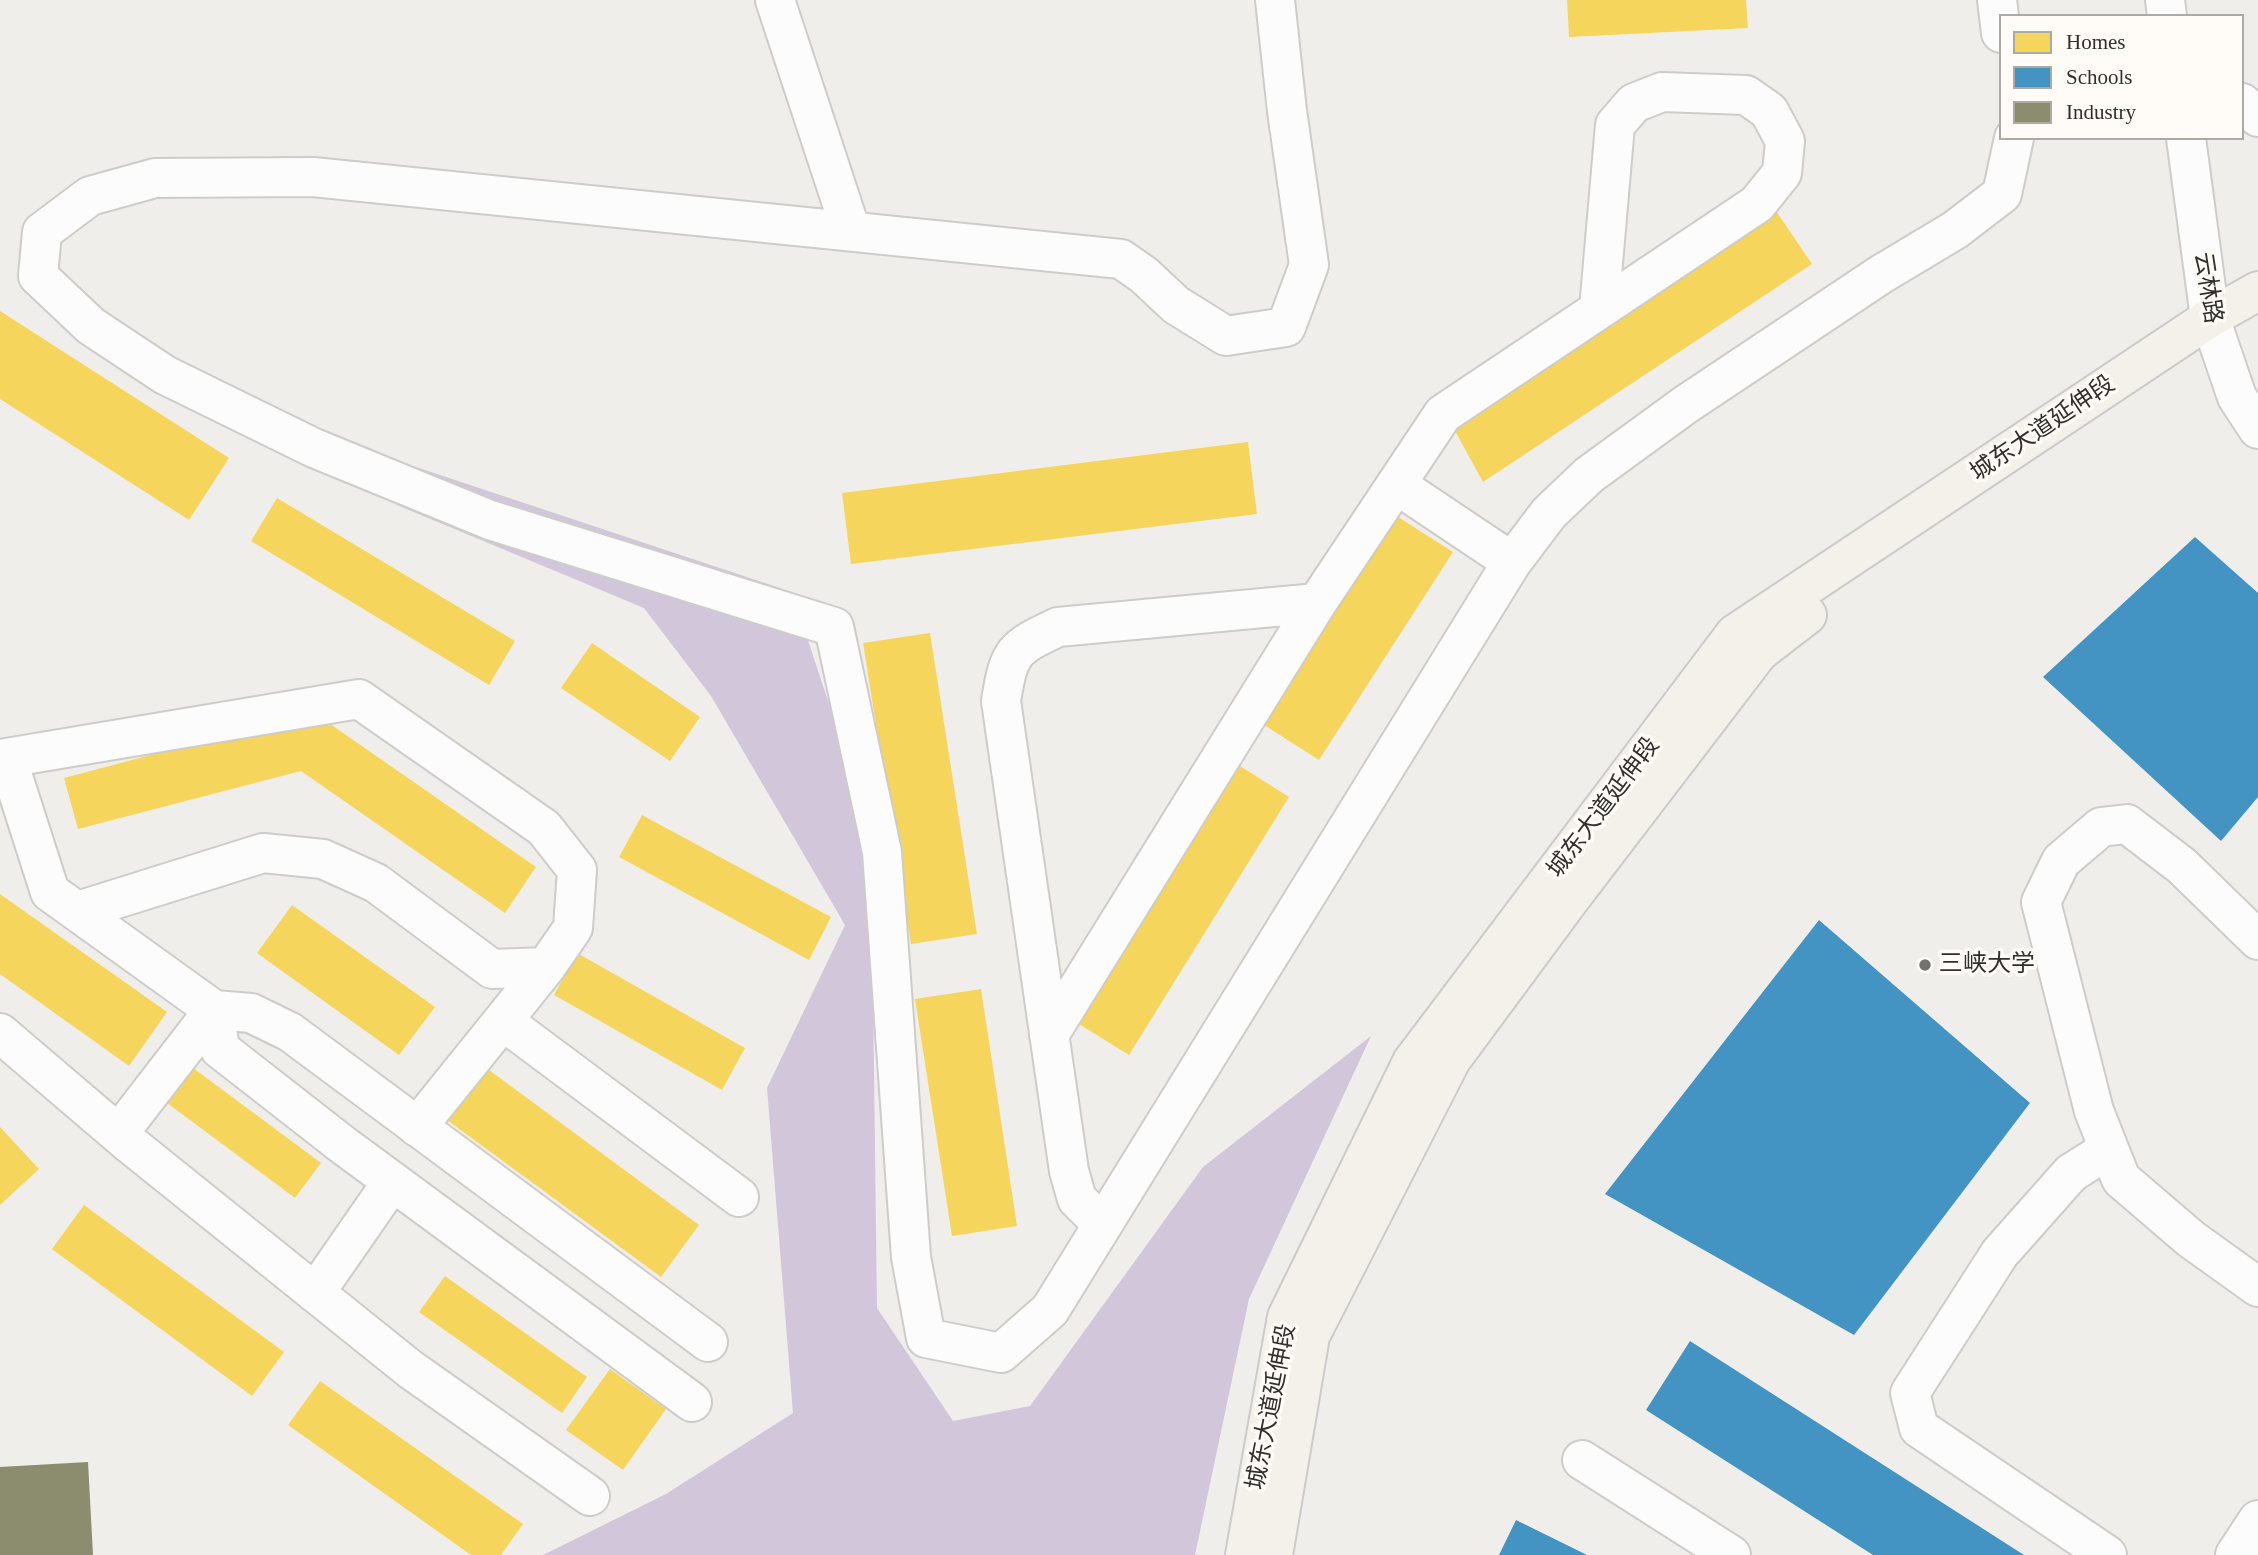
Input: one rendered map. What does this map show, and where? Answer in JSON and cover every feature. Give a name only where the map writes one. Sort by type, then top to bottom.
[{"type":"main road","name":"城东大道延伸段","points":[[1273,1555],[1310,1336],[1451,1060],[1570,898],[1759,652],[1957,504],[2213,328],[2258,291]]},
{"type":"main road","name":"城东大道延伸段","points":[[1245,1555],[1287,1317],[1412,1062],[1735,634],[2213,328],[2258,315]]},
{"type":"street","points":[[775,0],[851,231]]},
{"type":"street","points":[[1275,0],[1308,265],[1286,327],[1226,336],[1176,305],[1144,275],[1121,259],[313,177],[155,178],[90,196],[42,232],[38,276],[91,326],[165,375],[314,448],[490,520],[834,628],[882,852],[911,1257],[926,1338],[1001,1353],[1050,1310],[1512,562],[1549,513],[1589,475],[1685,405],[1880,275],[1955,230],[2002,194],[2014,140]]},
{"type":"street","points":[[1049,1035],[1317,603],[1443,414],[1757,204],[1782,173],[1785,141],[1769,111],[1746,95],[1662,92],[1634,103],[1621,118],[1615,125],[1598,309]]},
{"type":"street","points":[[2244,105],[2258,117]]},
{"type":"street","name":"云林路","points":[[2186,140],[2213,328],[2237,397],[2258,429]]},
{"type":"street","points":[[1397,485],[1512,562]]},
{"type":"street","points":[[1102,1224],[1077,1199],[1069,1171],[1001,701],[1007,667],[1024,643],[1058,628],[1317,603]]},
{"type":"street","points":[[417,1127],[546,967],[573,928],[576,870],[544,828],[359,699],[4,758],[50,891],[214,1010],[251,1013],[290,1032],[417,1127],[708,1342]]},
{"type":"street","points":[[2258,940],[2182,866],[2127,824],[2101,827],[2061,861],[2041,902],[2094,1111],[2120,1179],[2191,1239],[2258,1287]]},
{"type":"street","points":[[78,911],[263,853],[323,859],[376,884],[492,969],[546,967]]},
{"type":"street","points":[[119,1133],[214,1010]]},
{"type":"street","points":[[214,1010],[220,1049],[392,1182],[692,1402]]},
{"type":"street","points":[[503,1021],[739,1197]]},
{"type":"street","points":[[0,1032],[119,1133],[410,1369],[590,1496]]},
{"type":"street","points":[[2107,1555],[1919,1428],[1910,1393],[2000,1253],[2071,1172],[2109,1149]]},
{"type":"street","points":[[315,1293],[392,1182]]},
{"type":"street","points":[[1582,1460],[1731,1555]]},
{"type":"street","points":[[2235,1555],[2258,1520]]},
{"type":"shaded area","points":[[419,468],[792,592],[871,831],[877,1308],[953,1421],[1030,1406],[1203,1167],[1371,1036],[1249,1299],[1195,1555],[543,1555],[666,1494],[793,1413],[767,1088],[845,925],[711,696],[644,608],[397,505]]},
{"type":"building: Homes","points":[[1567,0],[1746,0],[1748,28],[1569,37]]},
{"type":"building: Homes","points":[[1774,208],[1812,264],[1483,482],[1454,429]]},
{"type":"building: Homes","points":[[0,311],[229,458],[189,520],[0,399]]},
{"type":"building: Homes","points":[[1248,442],[1257,514],[851,564],[842,493]]},
{"type":"building: Homes","points":[[277,498],[515,641],[489,685],[251,541]]},
{"type":"building: Homes","points":[[1395,515],[1453,552],[1319,760],[1261,723]]},
{"type":"building: Homes","points":[[930,633],[977,934],[911,944],[863,643]]},
{"type":"building: Homes","points":[[592,643],[700,717],[670,761],[561,688]]},
{"type":"building: Homes","points":[[313,712],[536,867],[505,913],[301,771],[78,829],[64,778]]},
{"type":"building: Homes","points":[[1232,761],[1289,797],[1129,1055],[1071,1019]]},
{"type":"building: Homes","points":[[642,815],[831,917],[809,960],[619,857]]},
{"type":"building: Homes","points":[[0,894],[167,1012],[129,1066],[0,974]]},
{"type":"building: Homes","points":[[292,905],[435,1007],[399,1055],[257,953]]},
{"type":"building: Homes","points":[[577,953],[745,1048],[722,1090],[554,995]]},
{"type":"building: Homes","points":[[981,989],[1017,1226],[952,1236],[915,999]]},
{"type":"building: Homes","points":[[181,1059],[321,1163],[295,1198],[155,1094]]},
{"type":"building: Homes","points":[[485,1067],[699,1225],[661,1277],[447,1120]]},
{"type":"building: Homes","points":[[0,1127],[39,1169],[0,1205]]},
{"type":"building: Homes","points":[[84,1205],[284,1352],[252,1396],[52,1249]]},
{"type":"building: Homes","points":[[445,1276],[587,1377],[562,1413],[419,1312]]},
{"type":"building: Homes","points":[[610,1369],[666,1409],[623,1470],[566,1430]]},
{"type":"building: Homes","points":[[320,1381],[523,1524],[501,1555],[471,1555],[288,1425]]},
{"type":"building: Schools","points":[[2195,537],[2258,593],[2258,797],[2221,841],[2043,677]]},
{"type":"building: Schools","points":[[1819,920],[2030,1103],[1854,1335],[1605,1194]]},
{"type":"building: Schools","points":[[1690,1341],[2024,1555],[1873,1555],[1646,1410]]},
{"type":"building: Schools","points":[[1516,1520],[1587,1555],[1499,1555]]},
{"type":"building: Industry","points":[[88,1462],[93,1555],[0,1555],[0,1467]]},
{"type":"place","name":"三峡大学","points":[[1925,965]]}]
